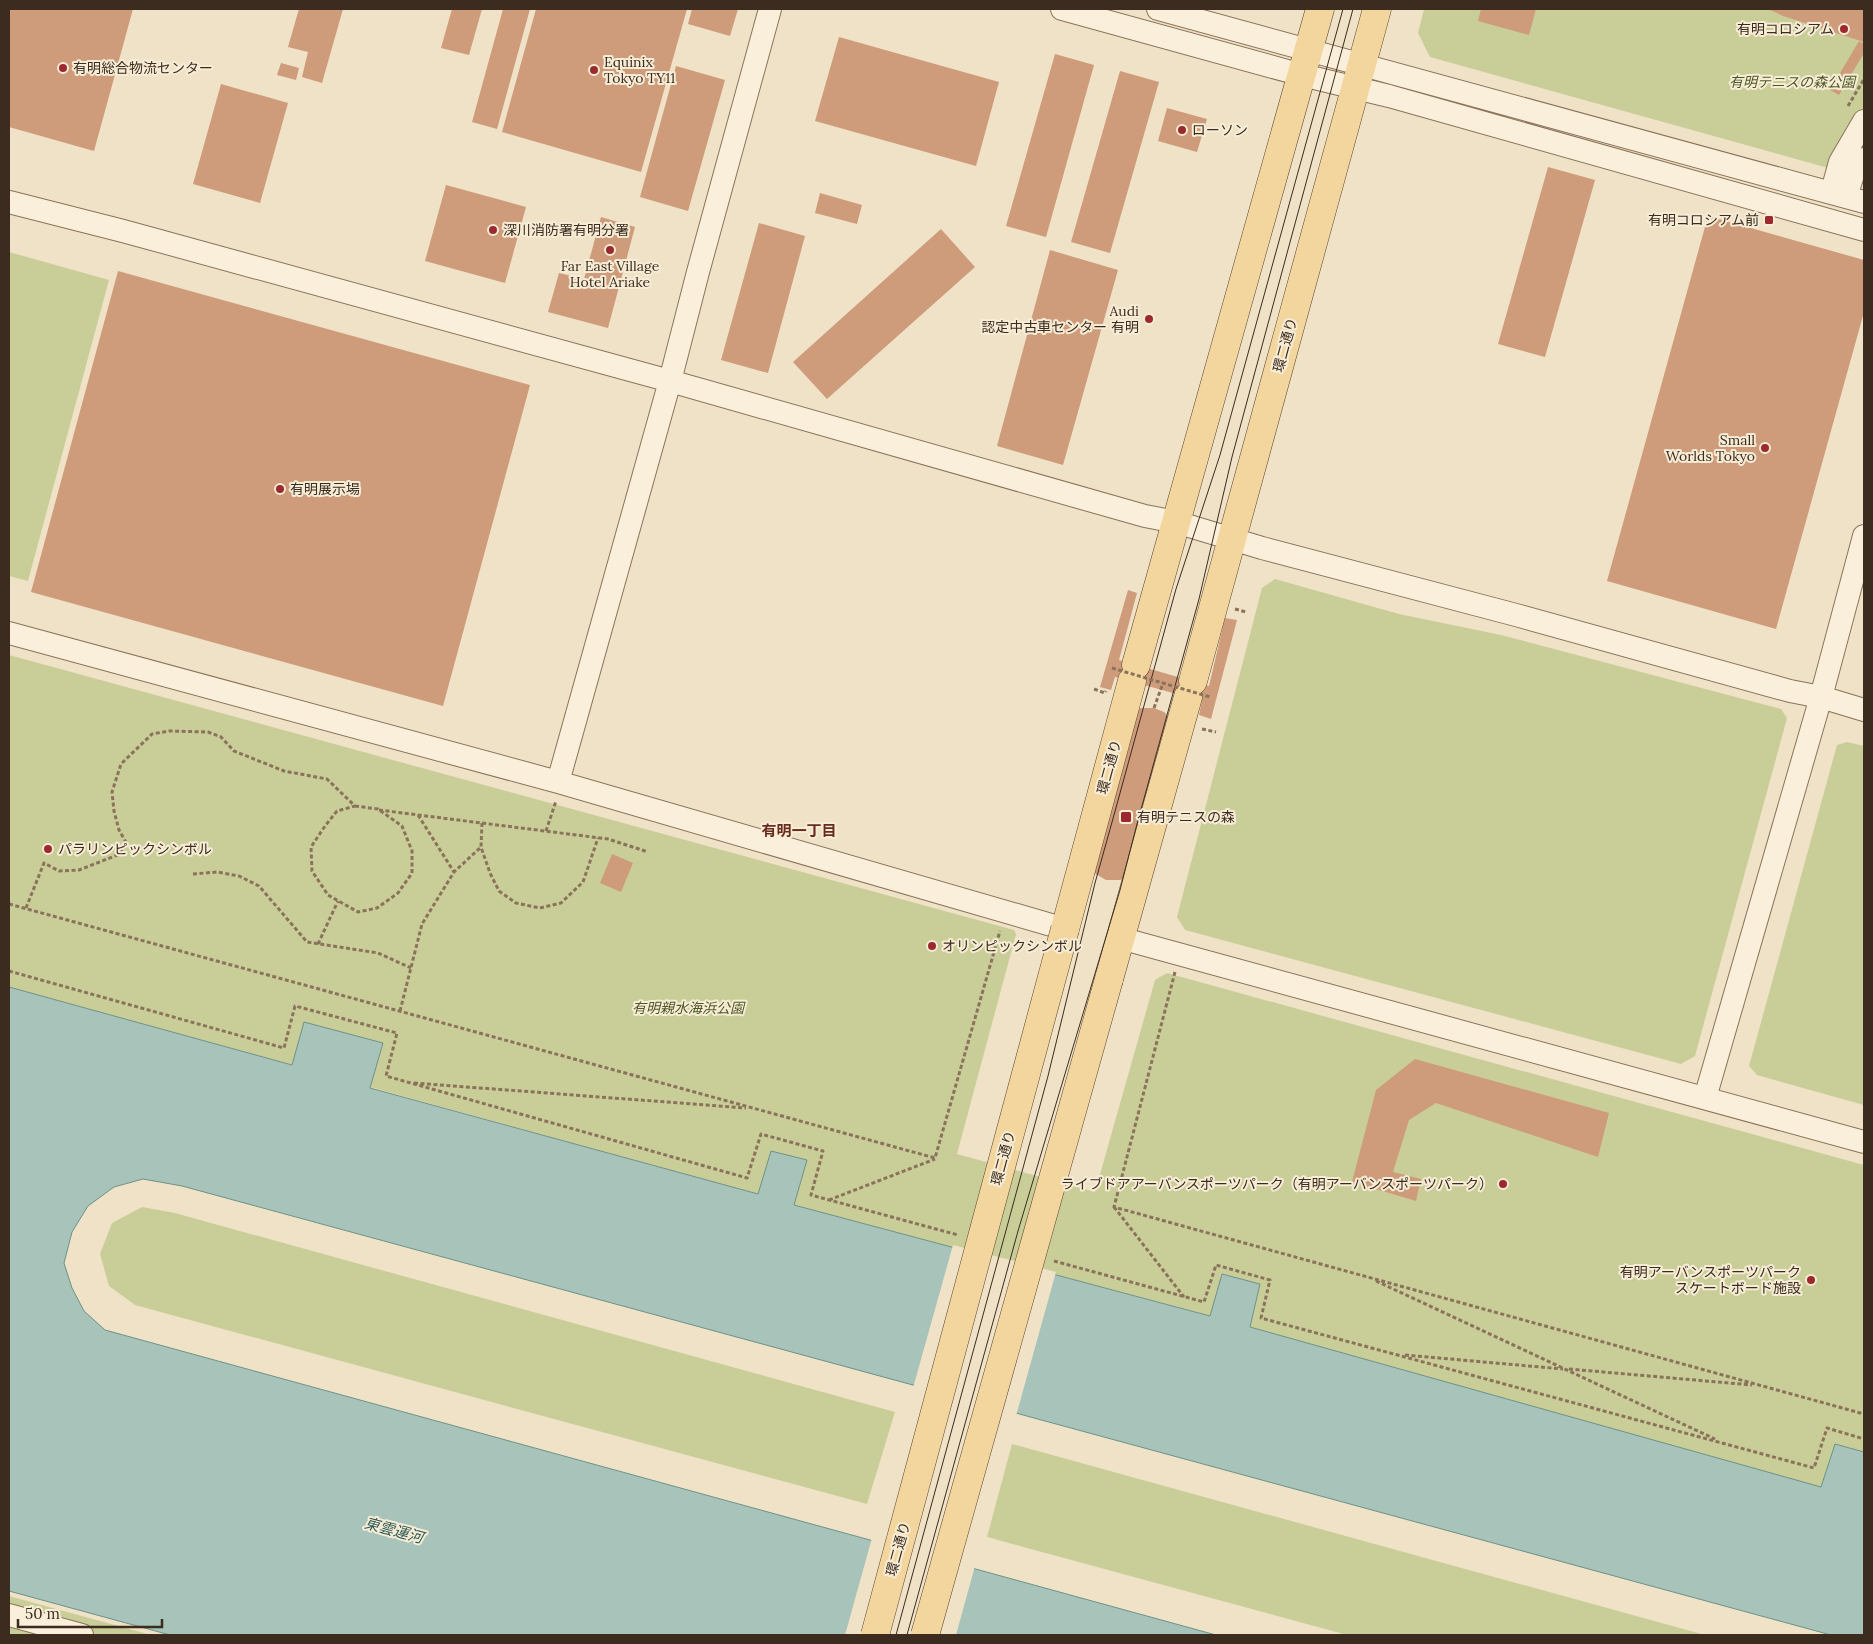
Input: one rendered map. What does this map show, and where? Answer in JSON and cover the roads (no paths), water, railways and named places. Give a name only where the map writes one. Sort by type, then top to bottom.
[{"type":"main road","name":"環二通り","points":[[874,1635],[1065,929],[1122,676],[1176,522],[1320,9]]},
{"type":"main road","name":"環二通り","points":[[924,1635],[1120,938],[1197,692],[1232,539],[1377,9]]},
{"type":"street","points":[[557,791],[770,9]]},
{"type":"street","points":[[1062,9],[1305,63],[1848,194]]},
{"type":"street","points":[[1158,9],[1305,63]]},
{"type":"street","points":[[1359,76],[1864,230]]},
{"type":"street","points":[[1848,194],[1840,162],[1864,121]]},
{"type":"street","points":[[1848,194],[1856,165],[1864,159]]},
{"type":"street","points":[[9,202],[123,231],[670,381],[1145,516],[1176,522],[1232,539],[1864,710]]},
{"type":"street","points":[[1705,1098],[1821,697],[1864,536]]},
{"type":"street","points":[[9,633],[557,791],[1065,929]]},
{"type":"street","points":[[1120,938],[1864,1142]]},
{"type":"street","points":[[9,1615],[82,1635]]},
{"type":"water","name":"東雲運河","points":[[9,987],[292,1065],[304,1022],[383,1043],[370,1088],[758,1194],[771,1151],[807,1160],[794,1205],[1210,1316],[1222,1274],[1260,1284],[1250,1327],[1821,1487],[1835,1444],[1864,1452],[1864,1635],[1831,1635],[182,1186],[143,1179],[114,1187],[88,1206],[72,1232],[64,1263],[72,1288],[84,1311],[105,1330],[1216,1635],[170,1635],[9,1591]]},
{"type":"tram line","points":[[896,1635],[1048,1076],[1095,883],[1176,589],[1220,455],[1343,9]]},
{"type":"tram line","points":[[907,1635],[1018,1231],[1120,890],[1199,599],[1232,457],[1353,9]]},
{"type":"place","name":"有明コロシアム","points":[[1844,29]]},
{"type":"place","name":"有明総合物流センター","points":[[63,68]]},
{"type":"place","name":"Equinix Tokyo TY11","points":[[594,70]]},
{"type":"place","name":"ローソン","points":[[1182,130]]},
{"type":"place","name":"有明コロシアム前","points":[[1769,220]]},
{"type":"place","name":"深川消防署有明分署","points":[[493,230]]},
{"type":"place","name":"Far East Village Hotel Ariake","points":[[610,250]]},
{"type":"place","name":"Audi 認定中古車センター 有明","points":[[1149,319]]},
{"type":"place","name":"Small Worlds Tokyo","points":[[1765,448]]},
{"type":"place","name":"有明展示場","points":[[280,489]]},
{"type":"place","name":"有明テニスの森","points":[[1126,817]]},
{"type":"place","name":"パラリンピックシンボル","points":[[48,849]]},
{"type":"place","name":"オリンピックシンボル","points":[[932,946]]},
{"type":"place","name":"ライブドアアーバンスポーツパーク（有明アーバンスポーツパーク）","points":[[1503,1184]]},
{"type":"place","name":"有明アーバンスポーツパーク スケートボード施設","points":[[1811,1280]]},
{"type":"district","name":"有明一丁目","points":[[799,830]]},
{"type":"park label","name":"有明テニスの森公園","points":[[1792,82]]},
{"type":"park label","name":"有明親水海浜公園","points":[[688,1008]]}]
